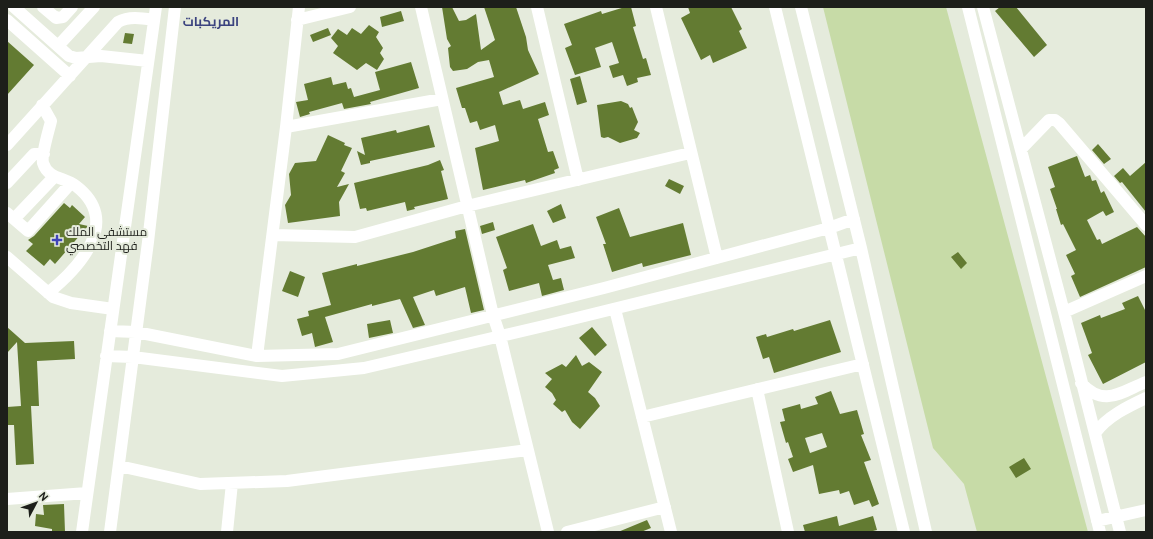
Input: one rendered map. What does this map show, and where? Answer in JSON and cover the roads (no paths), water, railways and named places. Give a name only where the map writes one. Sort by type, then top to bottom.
[{"type":"street","points":[[43,7],[56,18],[63,17],[72,7]]},
{"type":"street","points":[[58,46],[94,7]]},
{"type":"street","points":[[82,532],[156,7]]},
{"type":"street","points":[[110,532],[133,357],[175,7]]},
{"type":"street","points":[[256,356],[273,234],[299,7]]},
{"type":"street","points":[[297,20],[350,7]]},
{"type":"street","points":[[421,7],[493,315],[500,336],[548,532]]},
{"type":"street","points":[[656,7],[690,153],[717,258]]},
{"type":"street","points":[[775,7],[904,532]]},
{"type":"street","points":[[801,7],[862,248],[926,532]]},
{"type":"street","points":[[968,7],[1098,526],[1116,516],[1146,510]]},
{"type":"street","points":[[983,7],[1064,312],[1120,532]]},
{"type":"street","points":[[17,8],[69,56],[76,58],[101,56],[148,61]]},
{"type":"street","points":[[540,8],[578,180]]},
{"type":"street","points":[[7,145],[118,22],[124,18],[154,20]]},
{"type":"street","points":[[7,20],[70,76]]},
{"type":"street","points":[[286,127],[442,99]]},
{"type":"street","points":[[42,105],[51,121],[42,161],[47,171],[54,177],[64,179],[86,196],[96,208],[97,223],[89,247],[81,262],[66,279],[48,293]]},
{"type":"street","points":[[1021,149],[1049,120],[1059,122],[1146,225]]},
{"type":"street","points":[[273,234],[355,237],[467,206],[690,153]]},
{"type":"street","points":[[7,183],[34,154],[44,154]]},
{"type":"street","points":[[54,177],[10,216],[28,231],[70,183]]},
{"type":"street","points":[[110,331],[136,332],[256,356],[338,354],[717,258],[829,228],[854,219]]},
{"type":"street","points":[[106,356],[133,357],[282,376],[364,368],[615,309],[862,248]]},
{"type":"street","points":[[7,257],[53,297],[71,303],[113,308]]},
{"type":"street","points":[[1064,312],[1146,276]]},
{"type":"street","points":[[615,309],[666,507],[671,532]]},
{"type":"street","points":[[642,417],[863,364]]},
{"type":"street","points":[[1081,382],[1094,394],[1104,397],[1115,396],[1146,382]]},
{"type":"street","points":[[757,389],[788,532]]},
{"type":"street","points":[[1095,433],[1102,423],[1112,416],[1146,398]]},
{"type":"street","points":[[119,466],[200,484],[286,481],[528,450]]},
{"type":"street","points":[[227,532],[232,483]]},
{"type":"street","points":[[7,498],[87,493]]},
{"type":"street","points":[[567,532],[666,507]]},
{"type":"place","name":"مستشفى الملك فهد التخصصي","points":[[57,240]]},
{"type":"district","name":"المريكبات","points":[[211,23]]}]
